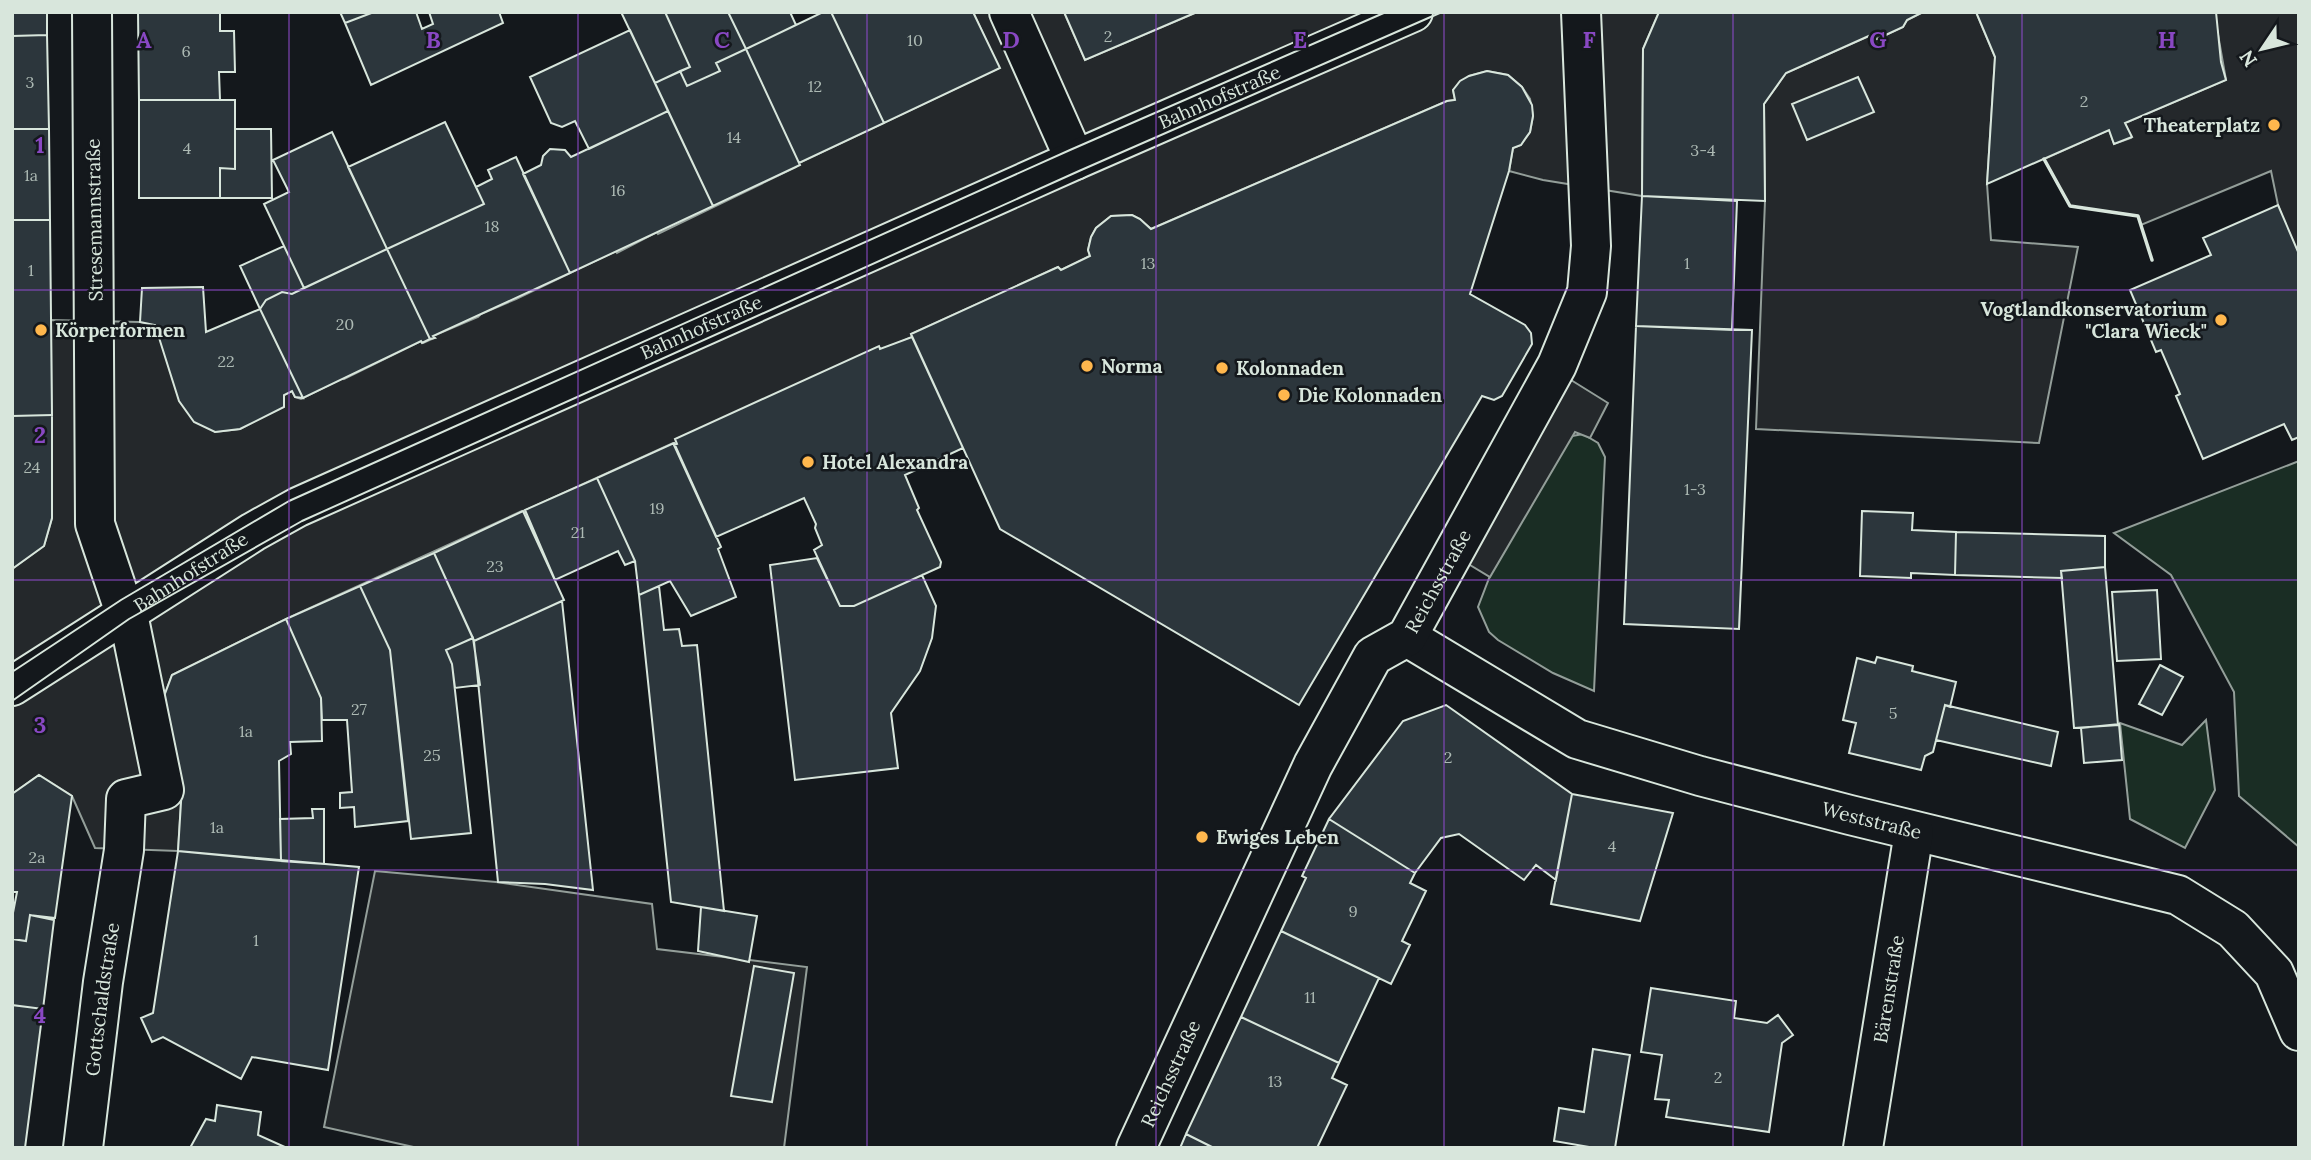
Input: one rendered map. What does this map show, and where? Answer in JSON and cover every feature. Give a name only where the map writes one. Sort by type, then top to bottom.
[{"type":"street","name":"Stresemannstraße","points":[[92,12],[95,524],[129,619],[164,790],[126,799],[124,850]]},
{"type":"street","points":[[1009,12],[1075,160]]},
{"type":"street","name":"Bahnhofstraße","points":[[12,687],[253,532],[298,507],[1413,12]]},
{"type":"street","name":"Reichsstraße","points":[[1136,1148],[1313,765],[1373,656],[1407,637],[1557,365],[1572,331],[1587,292],[1591,246],[1581,12]]},
{"type":"street","name":"Weststraße","points":[[1407,637],[1577,739],[1700,776],[1913,832],[2178,895],[2233,929],[2274,973],[2299,1031]]},
{"type":"street","name":"Bärenstraße","points":[[1863,1148],[1913,832]]},
{"type":"street","name":"Gottschaldstraße","points":[[83,1148],[103,982],[124,850]]},
{"type":"green space","points":[[1583,434],[1598,443],[1605,457],[1594,691],[1553,673],[1498,640],[1489,632],[1478,607],[1493,568],[1567,437]]},
{"type":"green space","points":[[2299,461],[2299,847],[2239,796],[2234,692],[2171,575],[2114,533]]},
{"type":"green space","points":[[2206,720],[2215,790],[2185,848],[2130,819],[2120,723],[2182,745]]},
{"type":"shaded area","points":[[973,12],[1064,12],[1085,60],[1197,12],[1659,12],[1643,49],[1642,196],[1543,180],[1509,171],[1513,148],[1521,145],[1530,132],[1533,116],[1530,99],[1522,87],[1508,75],[1487,71],[1469,76],[1453,90],[1455,100],[1447,101],[1151,229],[1132,215],[1111,216],[1096,228],[1091,237],[1088,250],[1090,256],[1061,270],[1058,267],[911,334],[912,337],[676,439],[677,444],[673,443],[526,510],[525,513],[522,511],[286,619],[172,675],[163,699],[182,786],[178,851],[95,848],[72,796],[39,775],[12,794],[12,569],[44,546],[52,518],[51,320],[140,322],[155,325],[215,432],[240,429],[284,407],[284,395],[292,391],[295,397],[301,399],[421,341],[423,343],[616,251],[617,253],[657,232],[658,234],[796,167],[799,163],[999,68]]},
{"type":"shaded area","points":[[1923,12],[1976,12],[1995,57],[1987,184],[1991,240],[2078,247],[2039,443],[1756,429],[1765,201],[1764,104],[1786,73],[1871,35],[1877,39],[1903,27],[1907,20]]},
{"type":"shaded area","points":[[2214,12],[2299,12],[2299,263],[2278,205],[2271,171],[2141,225],[2138,216],[2070,206],[2044,159],[2109,130],[2114,144],[2131,138],[2125,123],[2226,80]]},
{"type":"shaded area","points":[[1571,380],[1608,403],[1590,438],[1575,432],[1490,577],[1465,562]]},
{"type":"shaded area","points":[[375,871],[496,882],[652,904],[657,949],[807,967],[784,1148],[418,1148],[324,1127]]},
{"type":"building","points":[[12,12],[47,12],[47,35],[12,36]]},
{"type":"building","points":[[138,12],[220,12],[220,31],[234,31],[235,72],[219,72],[220,100],[139,100]]},
{"type":"building","points":[[340,12],[374,12],[345,23]]},
{"type":"building","points":[[374,12],[416,12],[422,29],[433,24],[429,12],[499,12],[503,23],[371,85],[345,23]]},
{"type":"building","points":[[621,12],[665,12],[690,67],[655,83]]},
{"type":"building","points":[[665,12],[728,12],[746,49],[716,63],[720,71],[687,86],[680,71],[690,67]]},
{"type":"building","points":[[728,12],[790,12],[796,25],[746,49]]},
{"type":"building","points":[[823,12],[831,12],[884,123],[799,163],[746,49]]},
{"type":"building","points":[[831,12],[973,12],[1000,68],[884,123]]},
{"type":"building","points":[[1064,12],[1197,12],[1085,60]]},
{"type":"building","points":[[1659,12],[1923,12],[1907,20],[1903,27],[1877,39],[1871,35],[1786,73],[1764,104],[1765,201],[1642,196],[1643,49]]},
{"type":"building","points":[[1976,12],[2216,12],[2221,62],[2226,80],[2125,123],[2132,137],[2114,144],[2109,130],[1987,184],[1995,57]]},
{"type":"building","points":[[630,30],[668,111],[589,149],[575,121],[562,127],[551,123],[530,77]]},
{"type":"building","points":[[47,35],[49,129],[12,129],[12,36]]},
{"type":"building","points":[[746,49],[800,165],[713,206],[655,83],[680,71],[687,86],[720,71],[716,63]]},
{"type":"building","name":"Kolonnaden","points":[[1487,71],[1508,75],[1522,87],[1532,105],[1533,116],[1530,132],[1521,145],[1513,148],[1509,171],[1470,294],[1525,325],[1531,333],[1532,344],[1502,396],[1494,400],[1482,396],[1299,705],[1000,529],[911,334],[1058,267],[1061,270],[1090,256],[1088,250],[1091,237],[1096,228],[1111,216],[1132,215],[1151,229],[1447,101],[1455,100],[1453,90],[1460,81]]},
{"type":"building","points":[[1858,77],[1874,112],[1807,140],[1792,104]]},
{"type":"building","points":[[139,100],[235,100],[235,169],[220,168],[220,198],[139,198]]},
{"type":"building","points":[[668,111],[713,206],[570,273],[523,174],[541,165],[543,156],[550,149],[565,150],[571,157]]},
{"type":"building","points":[[445,122],[484,204],[387,249],[348,167]]},
{"type":"building","points":[[12,129],[49,129],[50,220],[12,220]]},
{"type":"building","points":[[235,129],[271,129],[272,198],[220,198],[220,168],[235,169]]},
{"type":"building","points":[[332,132],[387,249],[304,288],[264,204],[289,192],[273,160]]},
{"type":"building","points":[[516,157],[570,273],[430,339],[387,249],[484,204],[476,187],[492,179],[488,170]]},
{"type":"building","points":[[1642,196],[1737,201],[1732,330],[1636,326]]},
{"type":"building","name":"Vogtlandkonservatorium \"Clara Wieck\"","points":[[2278,205],[2299,254],[2299,437],[2292,440],[2284,424],[2203,459],[2176,396],[2180,394],[2161,350],[2156,352],[2130,290],[2211,255],[2203,238]]},
{"type":"building","points":[[12,220],[50,220],[52,415],[12,416]]},
{"type":"building","points":[[284,246],[304,288],[292,294],[282,292],[266,300],[260,309],[240,266]]},
{"type":"building","points":[[387,249],[430,339],[303,398],[260,309],[266,300],[282,292],[292,294]]},
{"type":"building","points":[[203,287],[206,332],[260,309],[303,398],[295,397],[292,391],[284,395],[284,407],[240,429],[215,432],[194,422],[179,401],[155,325],[140,322],[142,288]]},
{"type":"building","points":[[1636,326],[1752,330],[1739,629],[1624,624]]},
{"type":"building","name":"Hotel Alexandra","points":[[912,337],[963,448],[905,475],[919,508],[917,510],[941,562],[940,567],[854,606],[840,606],[814,550],[822,545],[804,498],[716,537],[674,445],[677,444],[675,439],[879,346],[880,349]]},
{"type":"building","points":[[52,415],[52,518],[44,546],[12,569],[12,416]]},
{"type":"building","points":[[674,443],[721,547],[718,549],[736,597],[691,616],[670,581],[639,595],[635,561],[597,478]]},
{"type":"building","points":[[597,478],[635,561],[625,565],[618,551],[555,580],[525,510]]},
{"type":"building","points":[[523,511],[564,600],[474,641],[434,553]]},
{"type":"building","points":[[1862,511],[1913,513],[1912,530],[1956,532],[1955,575],[1911,573],[1911,578],[1860,576]]},
{"type":"building","points":[[1956,532],[2105,536],[2105,567],[2061,571],[2062,578],[1955,575]]},
{"type":"building","points":[[434,553],[473,638],[446,650],[452,664],[471,833],[411,839],[390,650],[360,586]]},
{"type":"building","points":[[817,558],[840,606],[854,606],[922,575],[936,606],[932,638],[920,671],[891,713],[898,768],[795,780],[770,565]]},
{"type":"building","points":[[2105,567],[2118,725],[2074,728],[2061,571]]},
{"type":"building","points":[[360,586],[390,650],[408,821],[355,827],[354,807],[340,808],[340,793],[352,792],[347,720],[322,720],[321,698],[286,619]]},
{"type":"building","points":[[659,586],[664,630],[679,629],[682,646],[697,645],[724,911],[671,902],[639,595]]},
{"type":"building","points":[[2157,590],[2161,659],[2117,661],[2112,592]]},
{"type":"building","points":[[562,601],[593,890],[498,882],[474,641]]},
{"type":"building","points":[[286,619],[321,698],[322,741],[290,742],[291,754],[279,761],[281,861],[178,851],[182,786],[163,699],[172,675]]},
{"type":"building","points":[[473,638],[480,685],[455,688],[452,664],[446,650]]},
{"type":"building","points":[[1877,657],[1913,666],[1912,671],[1956,682],[1950,707],[1945,705],[1933,752],[1925,756],[1921,770],[1849,753],[1856,723],[1843,720],[1857,658],[1875,663]]},
{"type":"building","points":[[2160,665],[2183,677],[2162,715],[2139,704]]},
{"type":"building","points":[[1446,705],[1572,794],[1556,880],[1536,865],[1524,880],[1459,834],[1441,838],[1415,873],[1329,819],[1403,721]]},
{"type":"building","points":[[1945,705],[2058,732],[2051,766],[1936,740]]},
{"type":"building","points":[[2119,724],[2122,760],[2084,763],[2081,728]]},
{"type":"building","points":[[39,775],[72,796],[55,918],[30,915],[26,941],[12,939],[12,918],[17,892],[12,892],[12,794]]},
{"type":"building","points":[[1572,794],[1673,813],[1640,921],[1551,904]]},
{"type":"building","points":[[312,809],[324,809],[324,864],[281,861],[280,819],[313,818]]},
{"type":"building","points":[[1329,819],[1415,873],[1410,883],[1426,891],[1402,941],[1410,945],[1391,984],[1281,931],[1306,878],[1302,876]]},
{"type":"building","points":[[178,851],[359,867],[328,1070],[252,1057],[241,1079],[163,1037],[152,1042],[141,1018],[153,1013]]},
{"type":"building","points":[[701,907],[757,916],[749,962],[698,951]]},
{"type":"building","points":[[30,915],[54,920],[43,1009],[12,1005],[12,939],[26,941]]},
{"type":"building","points":[[1281,931],[1379,978],[1339,1063],[1241,1017]]},
{"type":"building","points":[[754,966],[794,973],[772,1102],[731,1096]]},
{"type":"building","points":[[1651,988],[1736,1001],[1734,1018],[1767,1023],[1778,1015],[1793,1035],[1782,1043],[1769,1132],[1666,1117],[1669,1100],[1655,1099],[1662,1055],[1641,1052]]},
{"type":"building","points":[[12,1005],[43,1009],[25,1148],[12,1148]]},
{"type":"building","points":[[1241,1017],[1339,1063],[1332,1078],[1347,1085],[1317,1148],[1214,1148],[1186,1134]]},
{"type":"building","points":[[1593,1049],[1630,1055],[1615,1148],[1595,1148],[1554,1141],[1559,1108],[1584,1112]]},
{"type":"building","points":[[217,1105],[261,1112],[258,1135],[287,1148],[190,1148],[206,1119],[215,1121]]},
{"type":"building","points":[[1186,1134],[1214,1148],[1180,1148]]},
{"type":"tram line","points":[[12,672],[121,600],[289,501],[1070,150],[1386,12]]},
{"type":"tram line","points":[[12,701],[129,619],[302,521],[1079,171],[1442,12]]},
{"type":"wall","points":[[2044,159],[2070,206],[2138,216],[2152,260]]},
{"type":"place","name":"Theaterplatz","points":[[2274,125]]},
{"type":"place","name":"Vogtlandkonservatorium \"Clara Wieck\"","points":[[2221,320]]},
{"type":"place","name":"Körperformen","points":[[41,330]]},
{"type":"place","name":"Norma","points":[[1087,366]]},
{"type":"place","name":"Kolonnaden","points":[[1222,368]]},
{"type":"place","name":"Die Kolonnaden","points":[[1284,395]]},
{"type":"place","name":"Hotel Alexandra","points":[[808,462]]},
{"type":"place","name":"Ewiges Leben","points":[[1202,837]]}]
